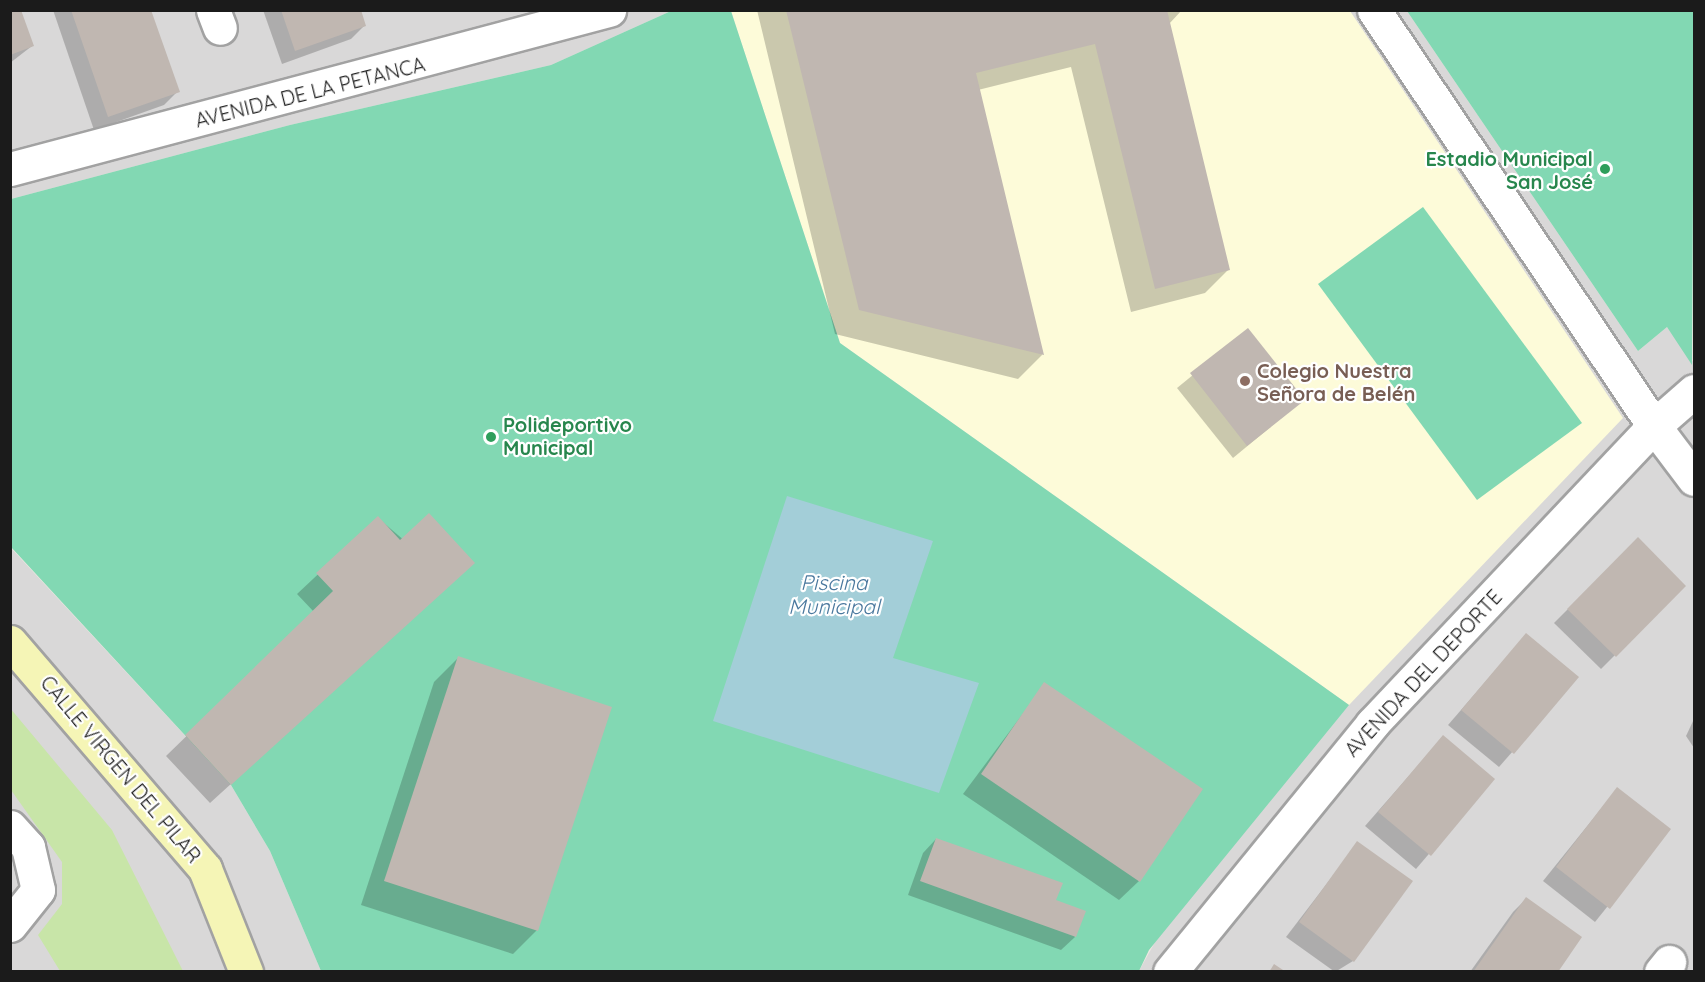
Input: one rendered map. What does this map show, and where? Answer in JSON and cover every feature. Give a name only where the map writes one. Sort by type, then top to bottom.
[{"type":"main road","name":"CALLE VIRGEN DEL PILAR","points":[[10,642],[205,869],[246,972]]},
{"type":"street","name":"AVENIDA DE LA PETANCA","points":[[10,169],[582,22],[609,10]]},
{"type":"street","points":[[1374,10],[1654,426],[1695,479]]},
{"type":"street","name":"AVENIDA DEL DEPORTE","points":[[1170,972],[1372,724],[1654,426],[1695,391]]},
{"type":"street","points":[[10,827],[28,847],[38,890],[10,925]]},
{"type":"shaded area","points":[[11,11],[671,11],[551,65],[290,125],[11,199]]},
{"type":"shaded area","points":[[731,11],[1407,11],[1638,351],[1667,327],[1694,363],[1694,971],[1139,971],[1306,670]]},
{"type":"shaded area","name":"Colegio Nuestra Señora de Belén","points":[[731,11],[1350,11],[1623,418],[1349,705],[840,343]]},
{"type":"shaded area","points":[[10,547],[231,785],[270,851],[321,971],[11,971]]},
{"type":"green space","name":"Polideportivo Municipal","points":[[671,11],[731,11],[840,343],[1349,705],[1149,950],[1139,971],[321,971],[270,851],[231,785],[11,547],[11,199],[290,125],[551,65]]},
{"type":"green space","name":"Estadio Municipal San José","points":[[1407,11],[1694,11],[1692,365],[1667,327],[1638,351]]},
{"type":"green space","points":[[1423,207],[1582,423],[1477,500],[1318,284]]},
{"type":"green space","points":[[10,708],[112,830],[183,971],[60,971],[38,935],[62,904],[62,862],[11,790]]},
{"type":"water","name":"Piscina Municipal","points":[[787,496],[933,541],[893,658],[979,683],[939,793],[713,721]]},
{"type":"building","points":[[10,10],[21,10],[34,46],[10,55]]},
{"type":"building","points":[[71,10],[151,10],[180,92],[108,117]]},
{"type":"building","points":[[281,10],[361,10],[366,26],[295,51]]},
{"type":"building","points":[[786,10],[1167,10],[1230,270],[1155,289],[1095,44],[976,73],[1044,355],[859,310]]},
{"type":"building","points":[[1248,328],[1305,400],[1247,446],[1190,373]]},
{"type":"building","points":[[429,513],[475,563],[231,785],[185,735],[333,591],[316,573],[378,516],[400,540]]},
{"type":"building","points":[[1638,537],[1686,586],[1616,657],[1567,609]]},
{"type":"building","points":[[1526,633],[1579,677],[1514,754],[1461,710]]},
{"type":"building","points":[[458,656],[612,707],[538,931],[384,881]]},
{"type":"building","points":[[1044,682],[1203,789],[1140,882],[981,774]]},
{"type":"building","points":[[1443,735],[1495,779],[1431,856],[1378,812]]},
{"type":"building","points":[[1617,787],[1671,829],[1610,909],[1556,867]]},
{"type":"building","points":[[936,838],[1063,883],[1056,900],[1086,911],[1076,937],[920,881]]},
{"type":"building","points":[[1357,841],[1413,881],[1354,962],[1299,922]]},
{"type":"building","points":[[1526,897],[1582,937],[1558,972],[1473,972]]},
{"type":"building","points":[[1274,964],[1286,972],[1269,972]]},
{"type":"place","name":"Estadio Municipal San José","points":[[1605,169]]},
{"type":"place","name":"Colegio Nuestra Señora de Belén","points":[[1245,381]]},
{"type":"place","name":"Polideportivo Municipal","points":[[491,437]]}]
